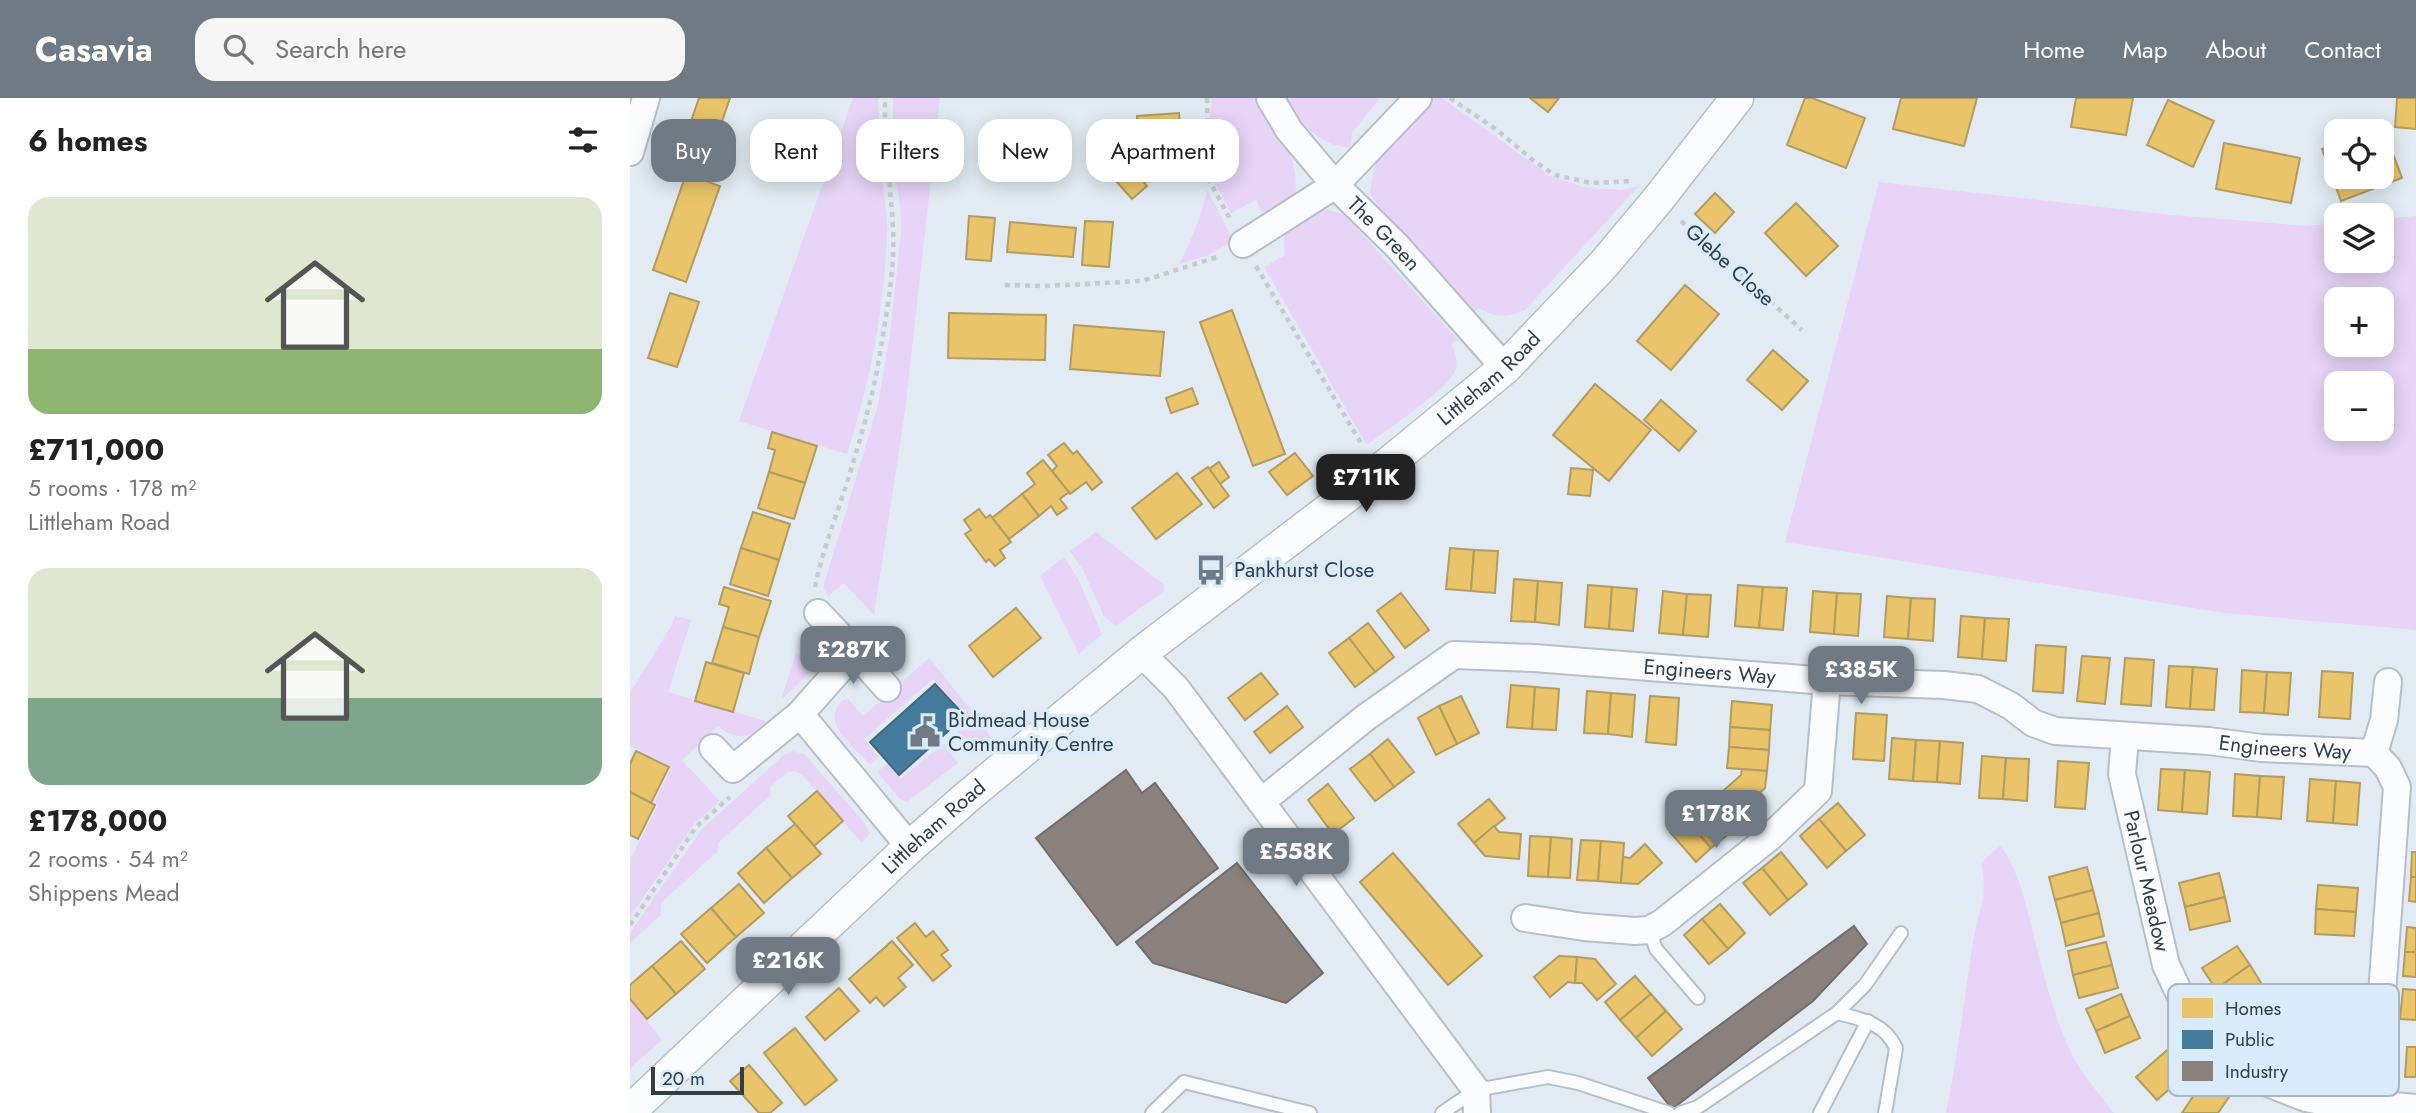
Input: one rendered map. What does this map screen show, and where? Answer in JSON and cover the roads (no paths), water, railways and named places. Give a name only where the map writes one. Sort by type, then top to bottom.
[{"type":"street","points":[[630,152],[646,98]]},
{"type":"street","name":"The Green","points":[[1270,98],[1289,130],[1335,185],[1397,246],[1505,368]]},
{"type":"street","points":[[1243,244],[1335,185],[1418,98]]},
{"type":"street","name":"Littleham Road","points":[[635,1110],[910,847],[967,797],[1140,653],[1378,472],[1505,368],[1604,264],[1659,199],[1737,98]]},
{"type":"street","points":[[818,613],[887,688]]},
{"type":"street","points":[[713,748],[733,769],[800,714],[855,652]]},
{"type":"street","points":[[1140,653],[1176,688],[1476,1102]]},
{"type":"street","name":"Engineers Way","points":[[1261,802],[1365,718],[1454,655],[1534,658],[1827,681],[1944,685],[1978,689],[1996,697],[2044,729],[2125,737],[2210,741],[2261,748],[2374,752],[2384,720],[2388,682]]},
{"type":"street","points":[[1525,918],[1584,927],[1649,930],[1662,923],[1761,843],[1818,791],[1827,681]]},
{"type":"street","points":[[800,714],[910,847]]},
{"type":"street","name":"Parlour Meadow","points":[[2125,737],[2122,774],[2166,965],[2175,984]]},
{"type":"street","points":[[2374,752],[2388,768],[2397,786],[2383,984]]},
{"type":"street","name":"Parlour Meadow","points":[[2301,1096],[2342,1105],[2374,1104],[2416,1108]]},
{"type":"street","points":[[2374,1104],[2375,1096]]},
{"type":"lane","points":[[1649,930],[1656,949],[1698,999]]},
{"type":"lane","points":[[1679,1113],[1698,1107],[1837,1013],[1865,985],[1901,933]]},
{"type":"lane","points":[[1837,1013],[1868,1021],[1886,1031],[1896,1048],[1885,1113]]},
{"type":"lane","points":[[1820,1113],[1868,1021]]},
{"type":"lane","points":[[1442,1113],[1548,1077],[1578,1083],[1669,1113]]},
{"type":"lane","points":[[1152,1113],[1184,1082],[1310,1113]]},
{"type":"place","name":"Pankhurst Close","points":[[1211,570]]},
{"type":"place","name":"Bidmead House Community Centre","points":[[925,732]]}]
